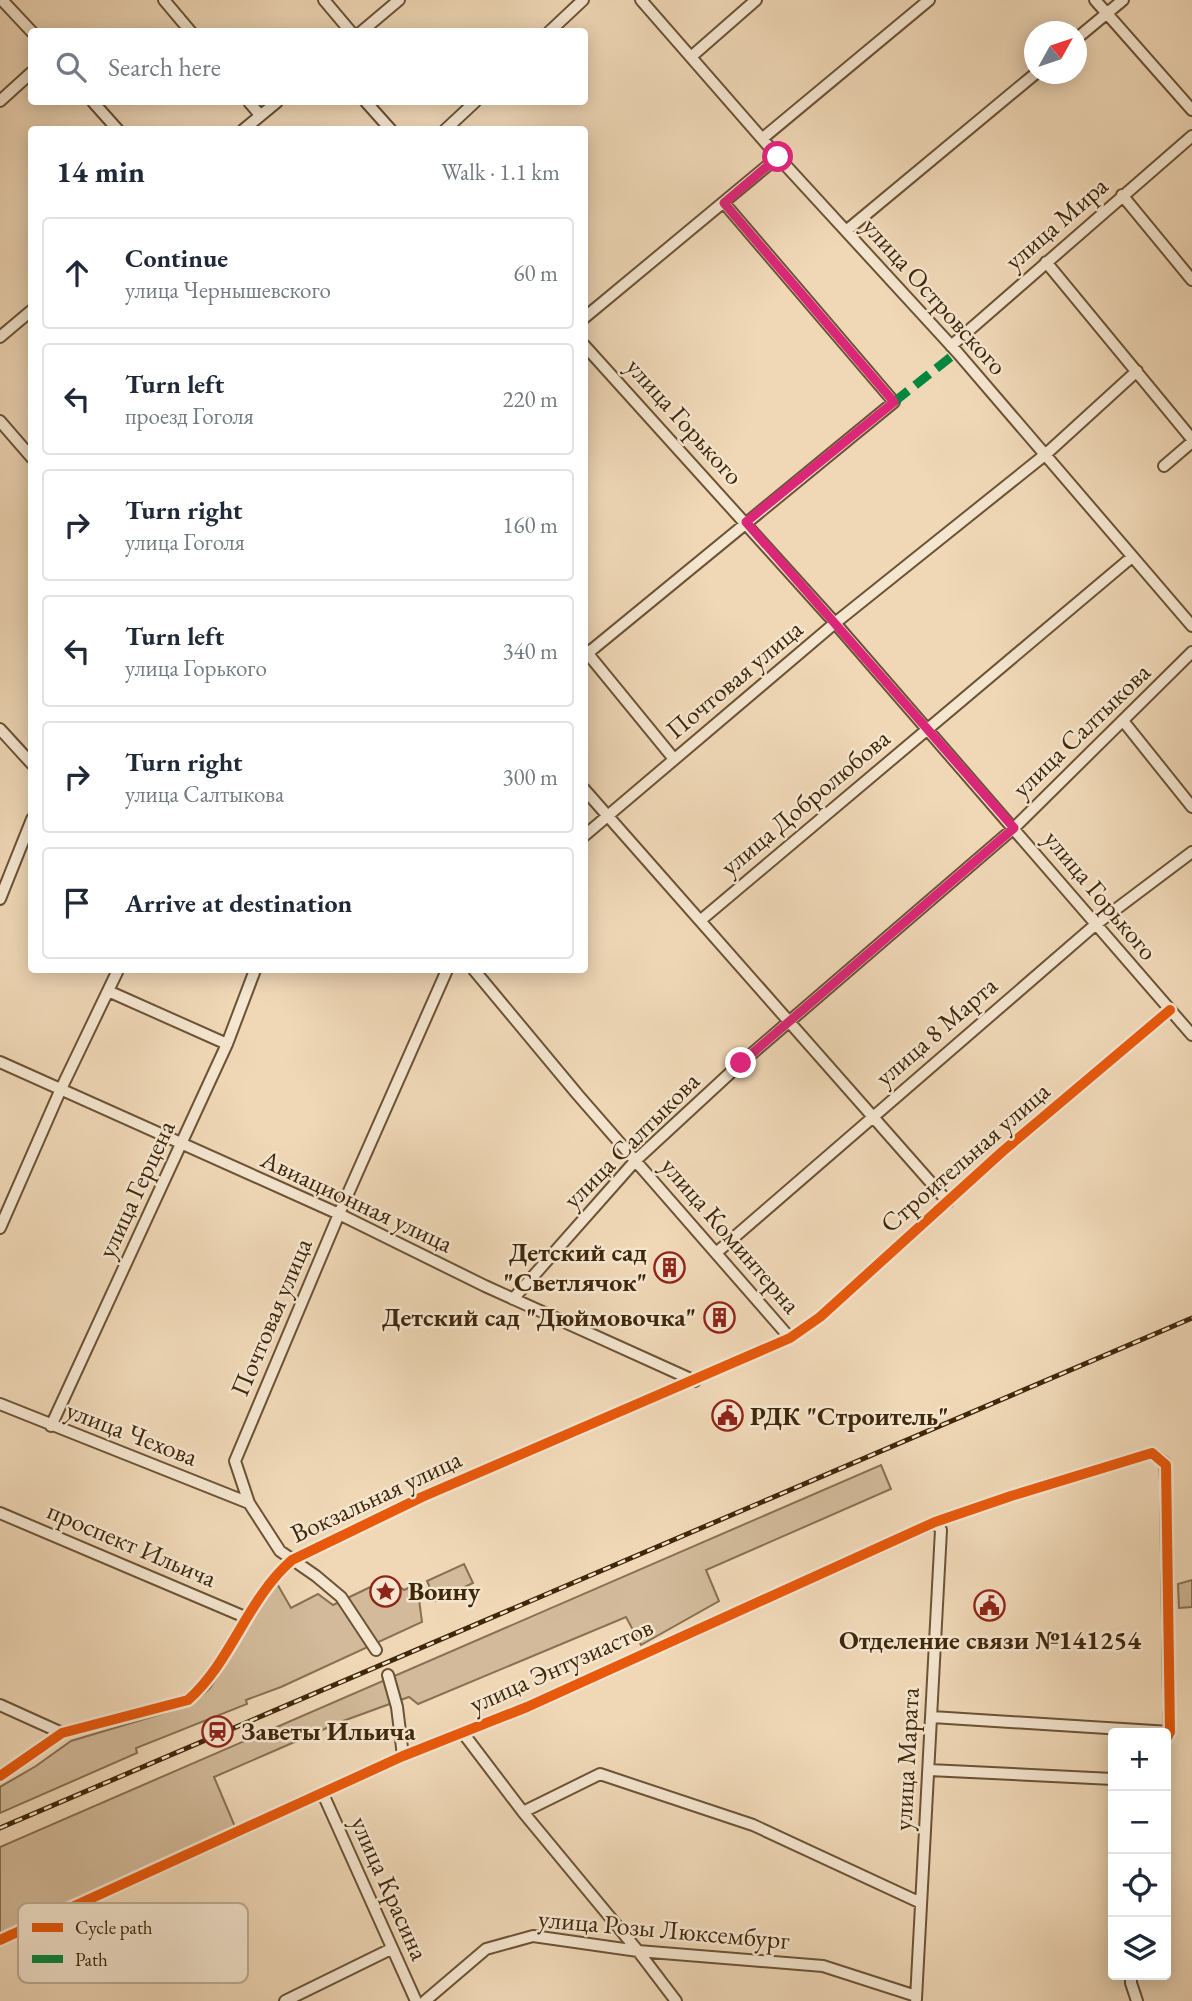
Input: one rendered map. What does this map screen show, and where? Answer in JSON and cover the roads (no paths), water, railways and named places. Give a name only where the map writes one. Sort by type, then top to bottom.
[{"type":"street","points":[[2,0],[28,28]]},
{"type":"street","points":[[164,0],[188,28]]},
{"type":"street","points":[[324,0],[348,28]]},
{"type":"street","points":[[366,28],[399,0]]},
{"type":"street","points":[[553,28],[583,0]]},
{"type":"street","name":"улица Островского","points":[[641,0],[778,157],[951,346],[1192,626]]},
{"type":"street","points":[[692,56],[756,0]]},
{"type":"street","points":[[763,138],[929,0]]},
{"type":"street","points":[[1095,0],[1192,110]]},
{"type":"street","points":[[1087,30],[1123,0]]},
{"type":"street","points":[[0,101],[28,76]]},
{"type":"street","points":[[846,231],[1024,83]]},
{"type":"street","points":[[96,105],[114,126]]},
{"type":"street","points":[[252,105],[260,115]]},
{"type":"street","points":[[248,126],[273,105]]},
{"type":"street","points":[[369,105],[387,126]]},
{"type":"street","points":[[449,126],[472,105]]},
{"type":"street","name":"улица Мира","points":[[951,346],[1192,136]]},
{"type":"street","points":[[588,315],[778,157]]},
{"type":"street","points":[[1122,195],[1192,280]]},
{"type":"street","points":[[588,649],[894,402],[724,203]]},
{"type":"street","points":[[1046,262],[1192,440],[1164,466]]},
{"type":"street","points":[[0,337],[28,313]]},
{"type":"street","name":"улица Горького","points":[[588,349],[835,623],[1192,1035]]},
{"type":"street","name":"Почтовая улица","points":[[588,833],[835,623],[1046,454],[1137,371]]},
{"type":"street","points":[[0,421],[28,453]]},
{"type":"street","name":"улица Добролюбова","points":[[701,920],[1132,557]]},
{"type":"street","name":"улица Салтыкова","points":[[513,1298],[636,1160],[789,1021],[1014,828],[1192,652]]},
{"type":"street","points":[[588,653],[674,759]]},
{"type":"street","points":[[1124,722],[1192,807]]},
{"type":"street","points":[[0,729],[28,760]]},
{"type":"street","points":[[588,794],[947,1202]]},
{"type":"street","points":[[0,899],[28,829]]},
{"type":"street","name":"улица 8 Марта","points":[[716,1253],[1094,925],[1192,852]]},
{"type":"street","points":[[0,1228],[60,1091],[117,973]]},
{"type":"street","name":"улица Герцена","points":[[51,1426],[182,1145],[227,1044],[254,973]]},
{"type":"street","name":"Почтовая улица","points":[[376,1650],[341,1597],[280,1551],[249,1503],[235,1461],[339,1214],[446,973]]},
{"type":"street","name":"улица Коминтерна","points":[[476,973],[578,1095],[790,1338]]},
{"type":"street","points":[[108,991],[227,1044]]},
{"type":"street","name":"Строительная улица","points":[[790,1338],[822,1315],[1003,1151],[1170,1010]]},
{"type":"street","name":"Авиационная улица","points":[[0,1062],[339,1214],[513,1298],[695,1381]]},
{"type":"street","name":"Вокзальная улица","points":[[0,1776],[61,1733],[188,1700],[216,1670],[245,1617],[276,1573],[292,1560],[422,1497],[790,1338]]},
{"type":"street","name":"улица Чехова","points":[[0,1404],[249,1503]]},
{"type":"street","name":"улица Энтузиастов","points":[[82,1903],[403,1756],[463,1733],[935,1522],[1148,1454],[1154,1453],[1165,1463],[1166,1480]]},
{"type":"street","points":[[1166,1497],[1167,1556]]},
{"type":"street","name":"проспект Ильича","points":[[0,1513],[245,1617]]},
{"type":"street","name":"улица Марата","points":[[916,1998],[941,1530],[935,1522]]},
{"type":"street","points":[[1167,1573],[1168,1622]]},
{"type":"street","points":[[1168,1639],[1169,1695]]},
{"type":"street","points":[[388,1675],[397,1707],[403,1756]]},
{"type":"street","points":[[0,1705],[61,1733]]},
{"type":"street","points":[[1168,1728],[1169,1713]]},
{"type":"street","points":[[932,1717],[1108,1731]]},
{"type":"street","points":[[463,1733],[523,1812],[676,2001]]},
{"type":"street","points":[[929,1770],[1108,1779]]},
{"type":"street","points":[[523,1812],[600,1774],[753,1825],[922,1903]]},
{"type":"street","name":"улица Красина","points":[[323,1794],[416,2001]]},
{"type":"street","name":"улица Энтузиастов","points":[[0,1940],[18,1932]]},
{"type":"street","name":"улица Розы Люксембург","points":[[425,2001],[486,1948],[533,1936],[638,1951],[823,1966],[916,1998]]},
{"type":"street","points":[[285,2001],[391,1949]]},
{"type":"street","points":[[1131,1980],[1137,2001]]},
{"type":"railway","points":[[0,1828],[1192,1318]]},
{"type":"place","name":"Детский сад \"Светлячок\"","points":[[670,1267]]},
{"type":"place","name":"Детский сад \"Дюймовочка\"","points":[[719,1317]]},
{"type":"place","name":"РДК \"Строитель\"","points":[[727,1416]]},
{"type":"place","name":"Воину","points":[[385,1591]]},
{"type":"place","name":"Отделение связи №141254","points":[[990,1605]]},
{"type":"place","name":"Заветы Ильича","points":[[218,1731]]}]
